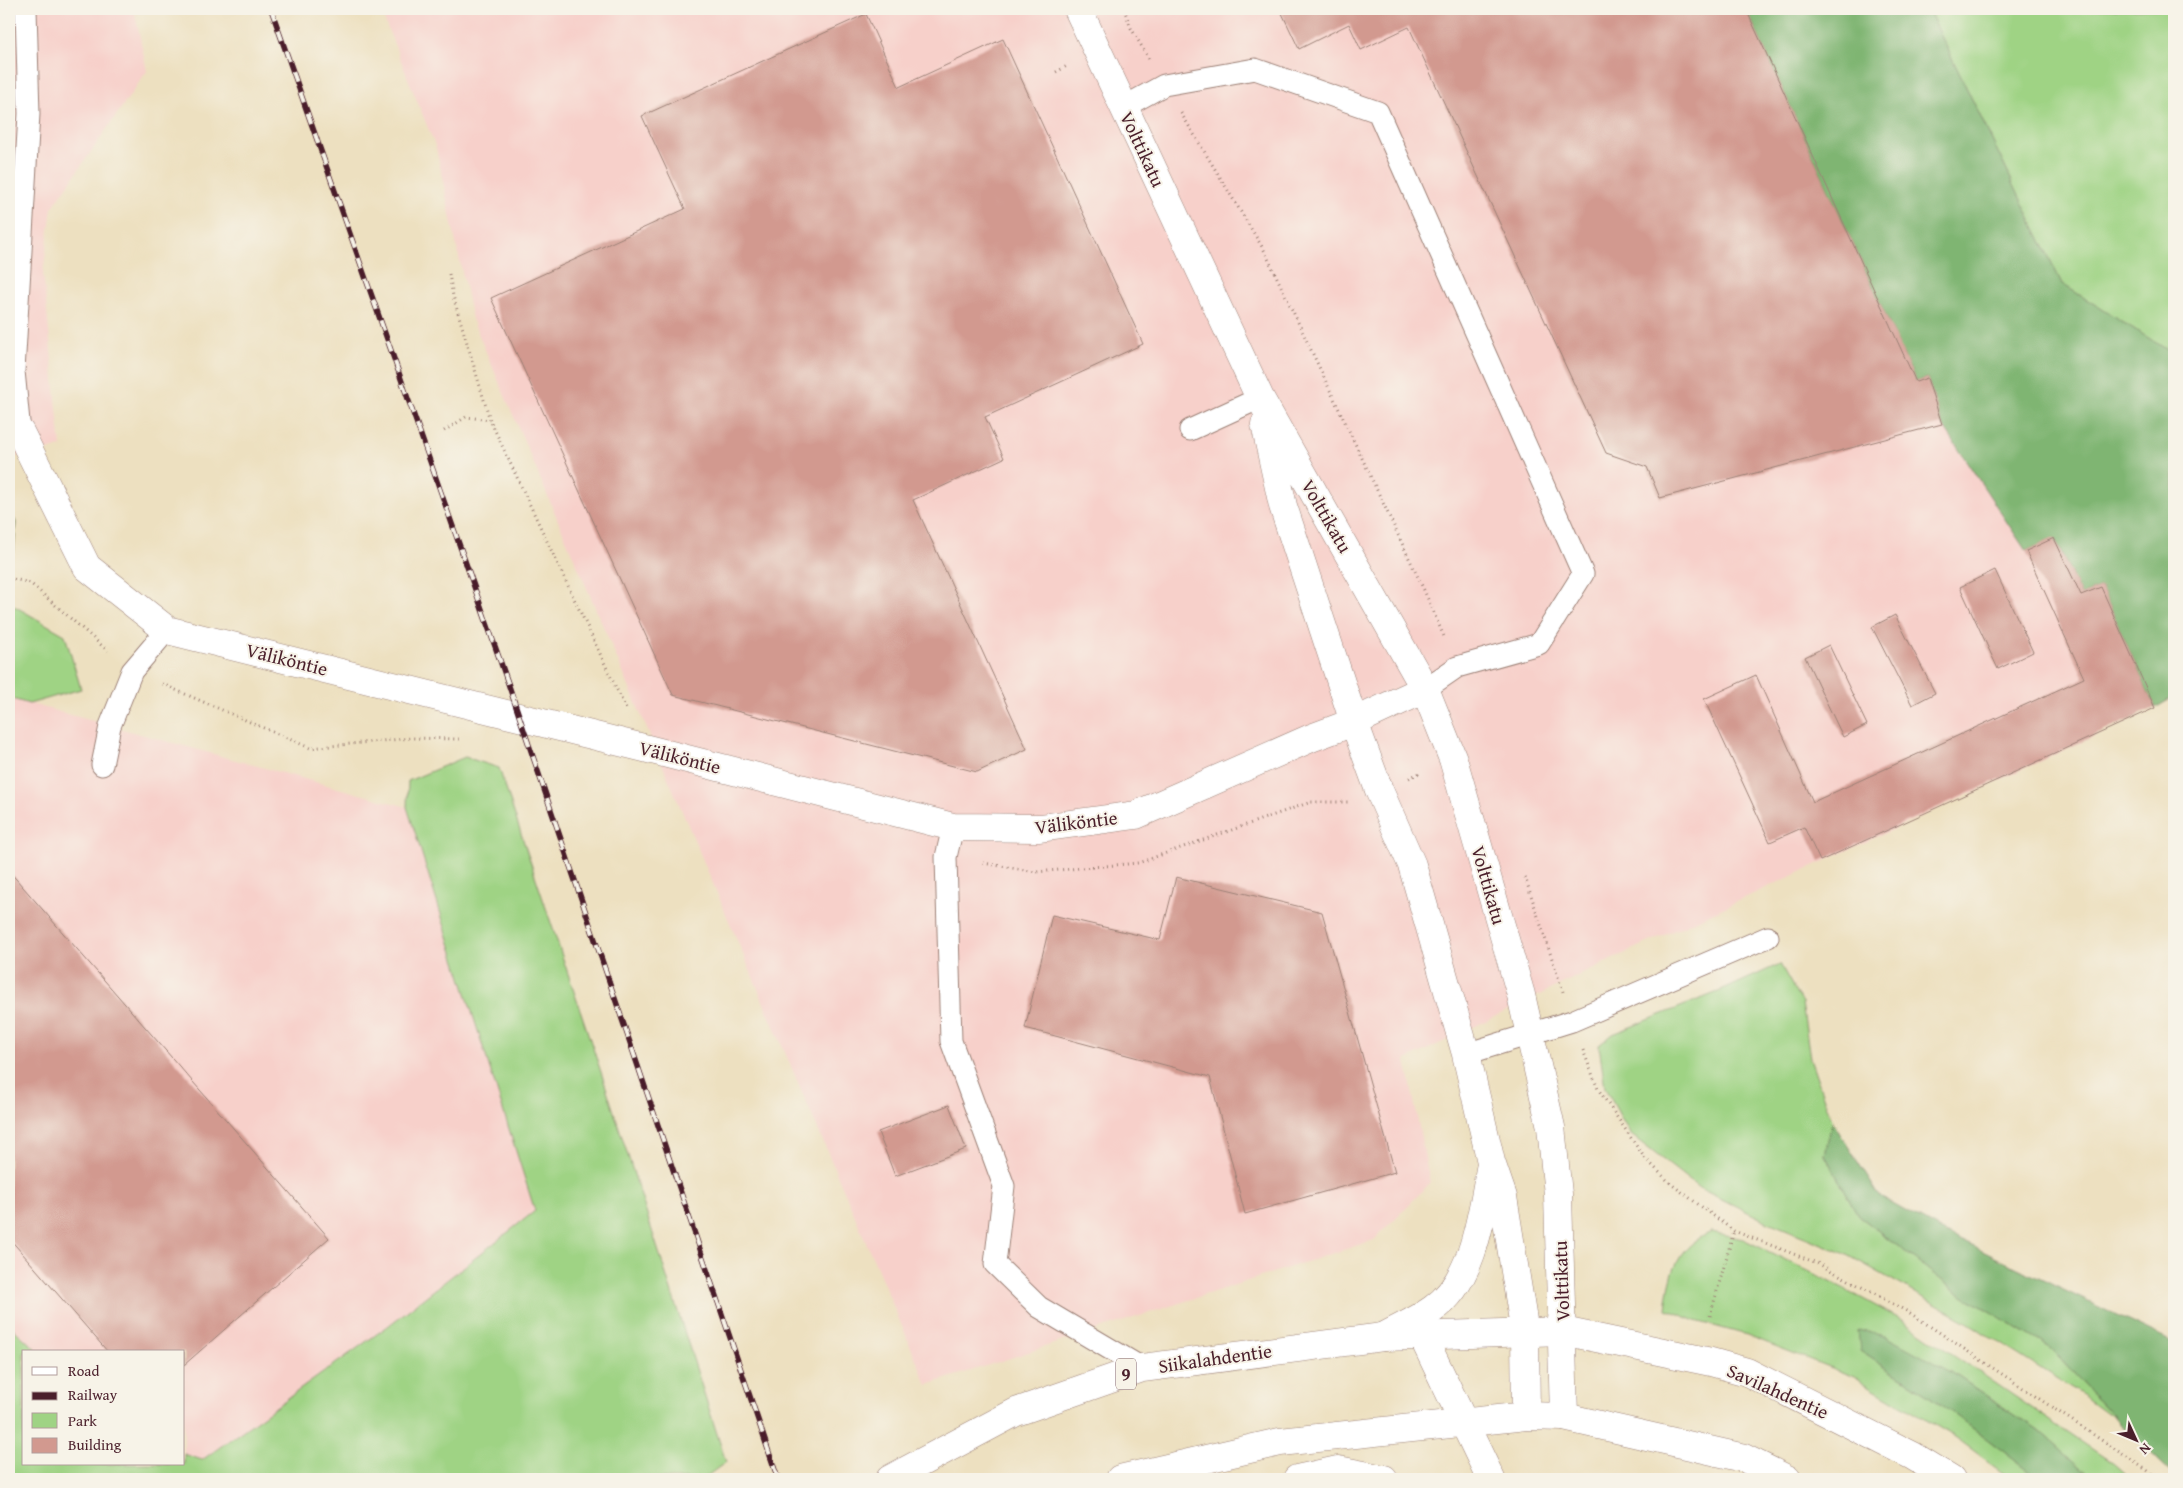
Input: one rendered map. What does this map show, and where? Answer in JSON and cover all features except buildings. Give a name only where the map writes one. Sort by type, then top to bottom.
[{"type":"main road","name":"Volttikatu","points":[[1078,9],[1260,398],[1425,689],[1453,759],[1532,1034],[1551,1126],[1558,1194],[1564,1418]]},
{"type":"main road","name":"Volttikatu","points":[[1260,398],[1283,506],[1354,722],[1379,790],[1412,865],[1466,1054],[1491,1162],[1504,1197],[1526,1333],[1526,1416]]},
{"type":"main road","name":"Väliköntie","points":[[14,433],[87,566],[167,630],[644,748],[953,827],[1040,828],[1136,815],[1311,738],[1354,722],[1425,689]]},
{"type":"main road","name":"Volttikatu","points":[[1383,1337],[1434,1309],[1463,1277],[1482,1213],[1491,1162]]},
{"type":"main road","name":"Siikalahdentie","points":[[890,1479],[1016,1412],[1142,1368],[1383,1337],[1563,1331]]},
{"type":"main road","name":"Savilahdentie","points":[[1563,1331],[1711,1362],[1747,1372],[1914,1456],[1951,1479]]},
{"type":"main road","points":[[1422,1336],[1492,1479]]},
{"type":"main road","points":[[1120,1479],[1280,1442],[1526,1416],[1564,1418],[1744,1458],[1787,1479]]},
{"type":"main road","points":[[1297,1479],[1338,1470],[1384,1479]]},
{"type":"lane","name":"Väliköntie","points":[[14,433],[14,371],[29,114],[26,9]]},
{"type":"lane","points":[[1124,107],[1164,85],[1255,69],[1378,112],[1583,574],[1539,644],[1457,668],[1425,689]]},
{"type":"lane","points":[[1190,430],[1260,398]]},
{"type":"lane","points":[[102,765],[110,726],[132,671],[167,630]]},
{"type":"lane","points":[[953,827],[946,857],[951,1041],[1004,1186],[995,1264],[1039,1307],[1142,1368]]},
{"type":"lane","points":[[1466,1054],[1572,1021],[1768,937]]},
{"type":"path","points":[[449,274],[453,296],[490,420],[644,748]]},
{"type":"path","points":[[444,431],[466,417],[490,420]]},
{"type":"path","points":[[9,578],[30,583]]},
{"type":"path","points":[[1710,1316],[1734,1231],[1818,1263],[1910,1313],[2148,1471],[2156,1479]]},
{"type":"shaded area","points":[[9,9],[134,9],[147,71],[52,208],[43,273],[61,447],[9,458]]},
{"type":"shaded area","points":[[380,9],[1835,9],[2155,708],[1617,957],[1406,1060],[1430,1183],[1374,1240],[927,1385],[472,319],[436,148]]},
{"type":"shaded area","points":[[9,698],[407,807],[535,1211],[264,1479],[185,1454],[185,1350],[37,1350],[9,1325]]},
{"type":"green space","points":[[1746,9],[1928,9],[2062,284],[2174,354],[2174,697],[2155,708],[2101,587],[2081,595],[2055,538],[2026,551],[1942,424],[1927,378],[1916,382]]},
{"type":"green space","points":[[1928,9],[2174,9],[2174,354],[2062,284]]},
{"type":"green space","points":[[9,510],[16,522],[14,552],[9,551]]},
{"type":"green space","points":[[9,603],[65,635],[81,689],[29,704],[9,698]]},
{"type":"green space","points":[[465,757],[499,768],[607,1090],[726,1462],[703,1479],[9,1479],[9,1325],[37,1350],[22,1350],[22,1466],[185,1466],[185,1454],[202,1460],[388,1326],[535,1211],[407,807],[408,781]]},
{"type":"green space","points":[[1780,964],[1802,1003],[1810,1058],[1832,1121],[1825,1155],[1858,1215],[1953,1289],[2052,1349],[2116,1420],[2078,1392],[1967,1322],[1846,1254],[1766,1221],[1699,1188],[1630,1134],[1605,1088],[1599,1045],[1613,1034],[1723,990]]},
{"type":"green space","points":[[1832,1121],[1880,1197],[1947,1234],[2174,1343],[2174,1475],[2116,1420],[2052,1349],[1953,1289],[1858,1215],[1825,1155]]},
{"type":"green space","points":[[1712,1232],[1743,1239],[1843,1288],[1907,1323],[2114,1464],[2131,1479],[2093,1479],[2043,1434],[1951,1372],[1860,1351],[1930,1396],[2040,1479],[2012,1479],[1955,1437],[1854,1377],[1747,1335],[1696,1321],[1666,1309],[1670,1284],[1677,1262],[1691,1245]]},
{"type":"green space","points":[[1858,1330],[1885,1336],[1951,1372],[2043,1434],[2093,1479],[2040,1479],[1930,1396],[1860,1351]]},
{"type":"railway","points":[[271,9],[509,686],[778,1479]]}]
